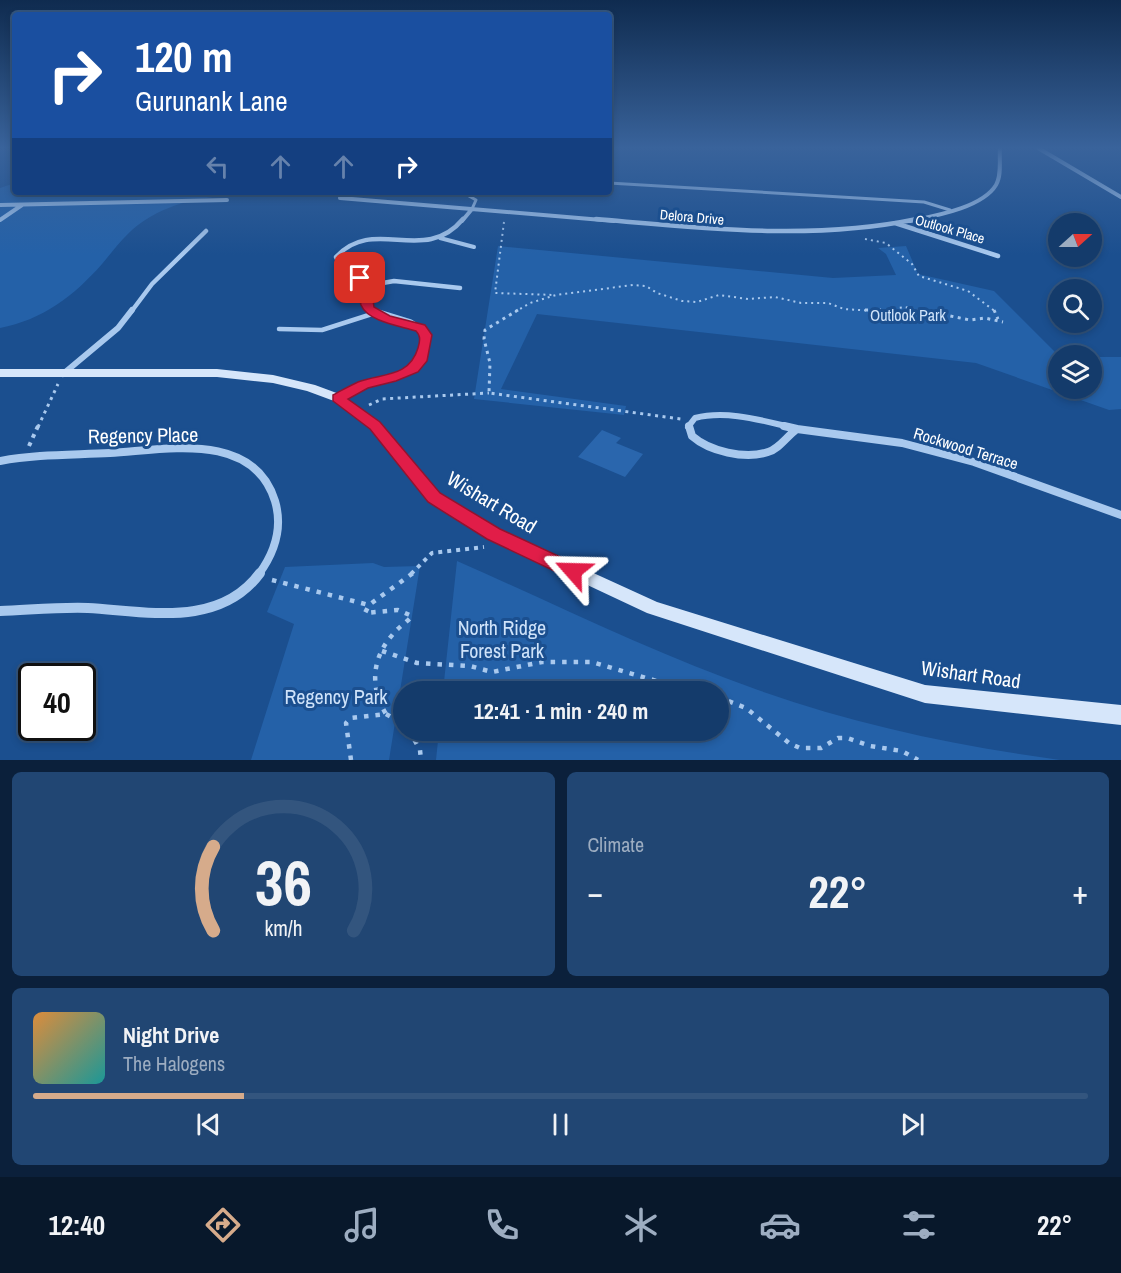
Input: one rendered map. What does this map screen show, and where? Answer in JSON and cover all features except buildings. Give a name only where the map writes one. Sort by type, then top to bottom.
[{"type":"street","name":"Delora Drive","points":[[340,198],[727,230],[795,231],[894,223],[950,210],[976,201],[993,190],[996,183]]},
{"type":"street","points":[[1098,183],[1121,197]]},
{"type":"street","points":[[0,205],[227,200]]},
{"type":"street","points":[[0,220],[22,204]]},
{"type":"street","points":[[338,398],[363,385],[405,374],[421,361],[426,335],[421,328],[375,313],[366,303],[366,286],[336,257],[343,250],[372,239],[421,242],[440,238],[451,232],[472,209]]},
{"type":"street","name":"Outlook Place","points":[[894,223],[998,256]]},
{"type":"street","points":[[63,374],[118,328],[152,284],[206,231]]},
{"type":"street","points":[[366,286],[405,282],[460,288]]},
{"type":"street","name":"Wishart Road","points":[[0,373],[217,373],[273,379],[311,387],[338,398],[375,425],[434,497],[494,534],[653,609],[926,694],[1121,715]]},
{"type":"street","name":"Rockwood Terrace","points":[[690,422],[695,418],[711,414],[755,419],[797,429],[902,443],[974,462],[1121,514]]},
{"type":"street","points":[[690,422],[689,434],[701,445],[757,454],[774,451],[784,438],[797,429]]},
{"type":"street","name":"Regency Place","points":[[0,461],[25,456],[171,448],[216,451],[234,456],[256,470],[270,485],[280,518],[272,556],[258,576],[222,601],[192,612],[167,615],[99,609],[0,611]]},
{"type":"lane","points":[[617,183],[913,201],[950,210]]},
{"type":"lane","points":[[467,195],[476,200],[472,209]]},
{"type":"lane","points":[[440,238],[474,247]]},
{"type":"lane","points":[[279,329],[322,330],[375,313]]},
{"type":"path","points":[[507,212],[502,230],[495,293],[556,295],[640,285],[663,296],[682,301],[697,302],[719,295],[748,299],[776,297],[801,303],[828,303],[844,309],[876,311],[905,308],[970,320],[1003,322]]},
{"type":"path","points":[[891,248],[912,264],[917,275],[923,279],[962,288],[980,297],[996,311],[999,318],[996,320]]},
{"type":"path","points":[[489,393],[487,387],[490,362],[483,340],[485,330],[530,303],[556,295]]},
{"type":"path","points":[[25,456],[63,374]]},
{"type":"path","points":[[358,411],[382,399],[489,393],[678,418],[690,422]]},
{"type":"path","points":[[393,718],[386,714],[376,701],[373,668],[395,632],[412,616],[398,610],[365,613],[369,605],[417,570],[432,553],[487,546],[494,534]]},
{"type":"path","points":[[258,576],[369,605]]},
{"type":"path","points":[[382,651],[417,663],[470,666],[492,672],[542,662],[592,662],[656,681]]},
{"type":"path","points":[[729,701],[746,708],[789,743],[800,747],[821,748],[838,738],[847,738],[870,746],[902,751],[918,760]]},
{"type":"path","points":[[351,760],[346,723],[351,718],[386,714]]},
{"type":"path","points":[[415,741],[420,750],[421,760]]},
{"type":"green space","points":[[12,184],[12,195],[235,195],[191,201],[170,207],[150,217],[124,238],[91,276],[56,305],[30,319],[0,328],[0,188]]},
{"type":"green space","points":[[257,195],[327,195],[324,196]]},
{"type":"green space","name":"Outlook Park","points":[[498,246],[833,278],[896,275],[886,254],[878,248],[906,246],[918,274],[994,291],[1048,345],[1048,388],[976,363],[537,314],[501,389],[626,406],[624,415],[474,399]]},
{"type":"green space","name":"Outlook Park","points":[[1102,357],[1121,357],[1121,409],[1109,410],[1078,399],[1102,399]]},
{"type":"green space","name":"North Ridge Forest Park","points":[[457,561],[682,661],[758,690],[832,714],[908,733],[1060,760],[436,760],[438,741],[729,741],[729,681],[444,681]]},
{"type":"green space","name":"Regency Park","points":[[373,563],[384,567],[420,566],[402,681],[393,681],[393,735],[389,760],[251,760],[294,624],[267,612],[285,567]]},
{"type":"route","points":[[360,278],[366,286],[365,296],[369,309],[379,316],[421,328],[426,335],[426,343],[421,361],[414,369],[405,374],[363,385],[338,398],[375,425],[434,497],[494,534],[573,571]]}]
